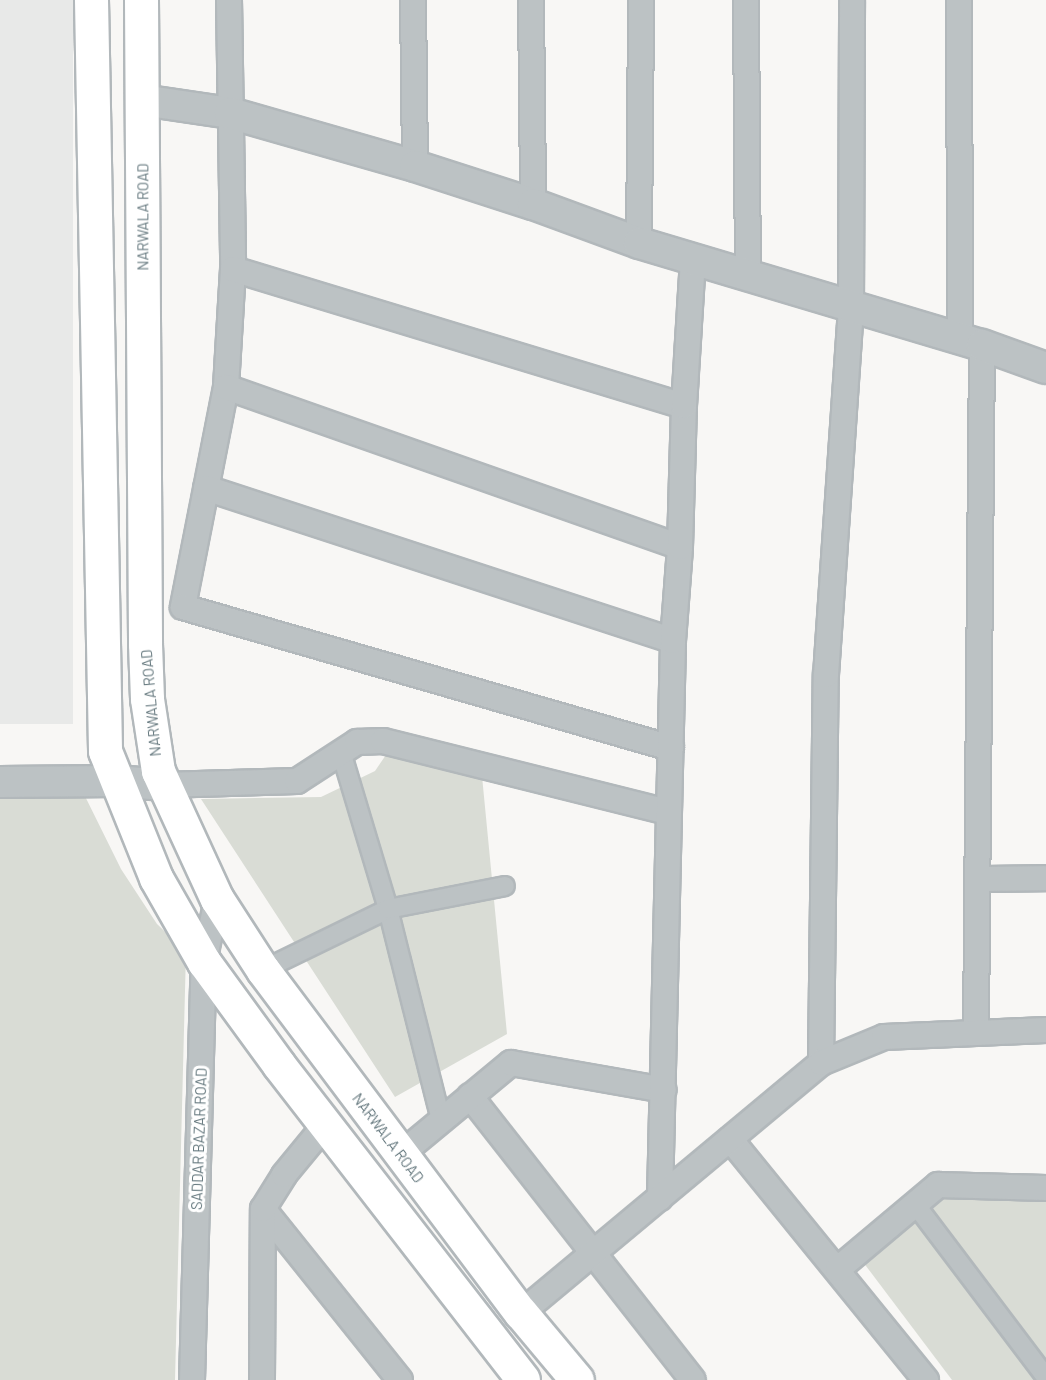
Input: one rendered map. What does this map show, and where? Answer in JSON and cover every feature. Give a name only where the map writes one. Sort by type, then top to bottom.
[{"type":"main road","points":[[91,0],[105,751],[156,878],[204,962],[325,1125],[523,1380]]},
{"type":"main road","name":"NARWALA ROAD","points":[[141,0],[145,644],[147,699],[158,771],[217,899],[263,970],[521,1312],[577,1380]]},
{"type":"street","points":[[229,0],[233,269],[226,387],[183,607],[671,748]]},
{"type":"street","points":[[413,0],[415,166]]},
{"type":"street","points":[[531,0],[533,204]]},
{"type":"street","points":[[639,243],[641,0]]},
{"type":"street","points":[[746,0],[748,276]]},
{"type":"street","points":[[821,1062],[826,675],[850,307],[852,0]]},
{"type":"street","points":[[959,0],[971,342],[978,879],[975,1032]]},
{"type":"street","points":[[142,100],[230,113],[415,166],[533,204],[639,243],[971,342],[1046,368]]},
{"type":"street","points":[[660,1198],[667,812],[673,641],[680,547],[684,406],[693,260]]},
{"type":"street","points":[[233,269],[684,406]]},
{"type":"street","points":[[226,387],[680,547]]},
{"type":"street","points":[[206,488],[673,641]]},
{"type":"street","points":[[0,782],[117,781],[163,785],[297,781],[357,742],[383,741],[667,812]]},
{"type":"street","points":[[341,752],[388,909],[441,1120]]},
{"type":"street","points":[[978,879],[1046,878]]},
{"type":"street","points":[[263,970],[388,909],[506,886]]},
{"type":"street","name":"SADDAR BAZAR ROAD","points":[[192,1380],[204,962],[217,899]]},
{"type":"street","points":[[521,1312],[595,1253],[821,1062],[884,1037],[1046,1030]]},
{"type":"street","points":[[400,1154],[511,1063],[663,1090]]},
{"type":"street","points":[[470,1096],[693,1380]]},
{"type":"street","points":[[262,1380],[263,1209],[284,1175],[325,1125]]},
{"type":"street","points":[[730,1139],[926,1380]]},
{"type":"street","points":[[838,1269],[938,1185],[1046,1188]]},
{"type":"street","points":[[915,1204],[1046,1377]]},
{"type":"street","points":[[263,1209],[400,1380]]},
{"type":"shaded area","points":[[0,0],[73,0],[73,724],[0,724]]},
{"type":"shaded area","points":[[392,746],[482,776],[507,1034],[395,1097],[201,799],[321,797],[375,771]]},
{"type":"shaded area","points":[[76,778],[121,869],[157,924],[186,952],[175,1380],[0,1380],[0,780]]},
{"type":"shaded area","points":[[945,1198],[1046,1200],[1046,1380],[952,1380],[863,1262]]}]
